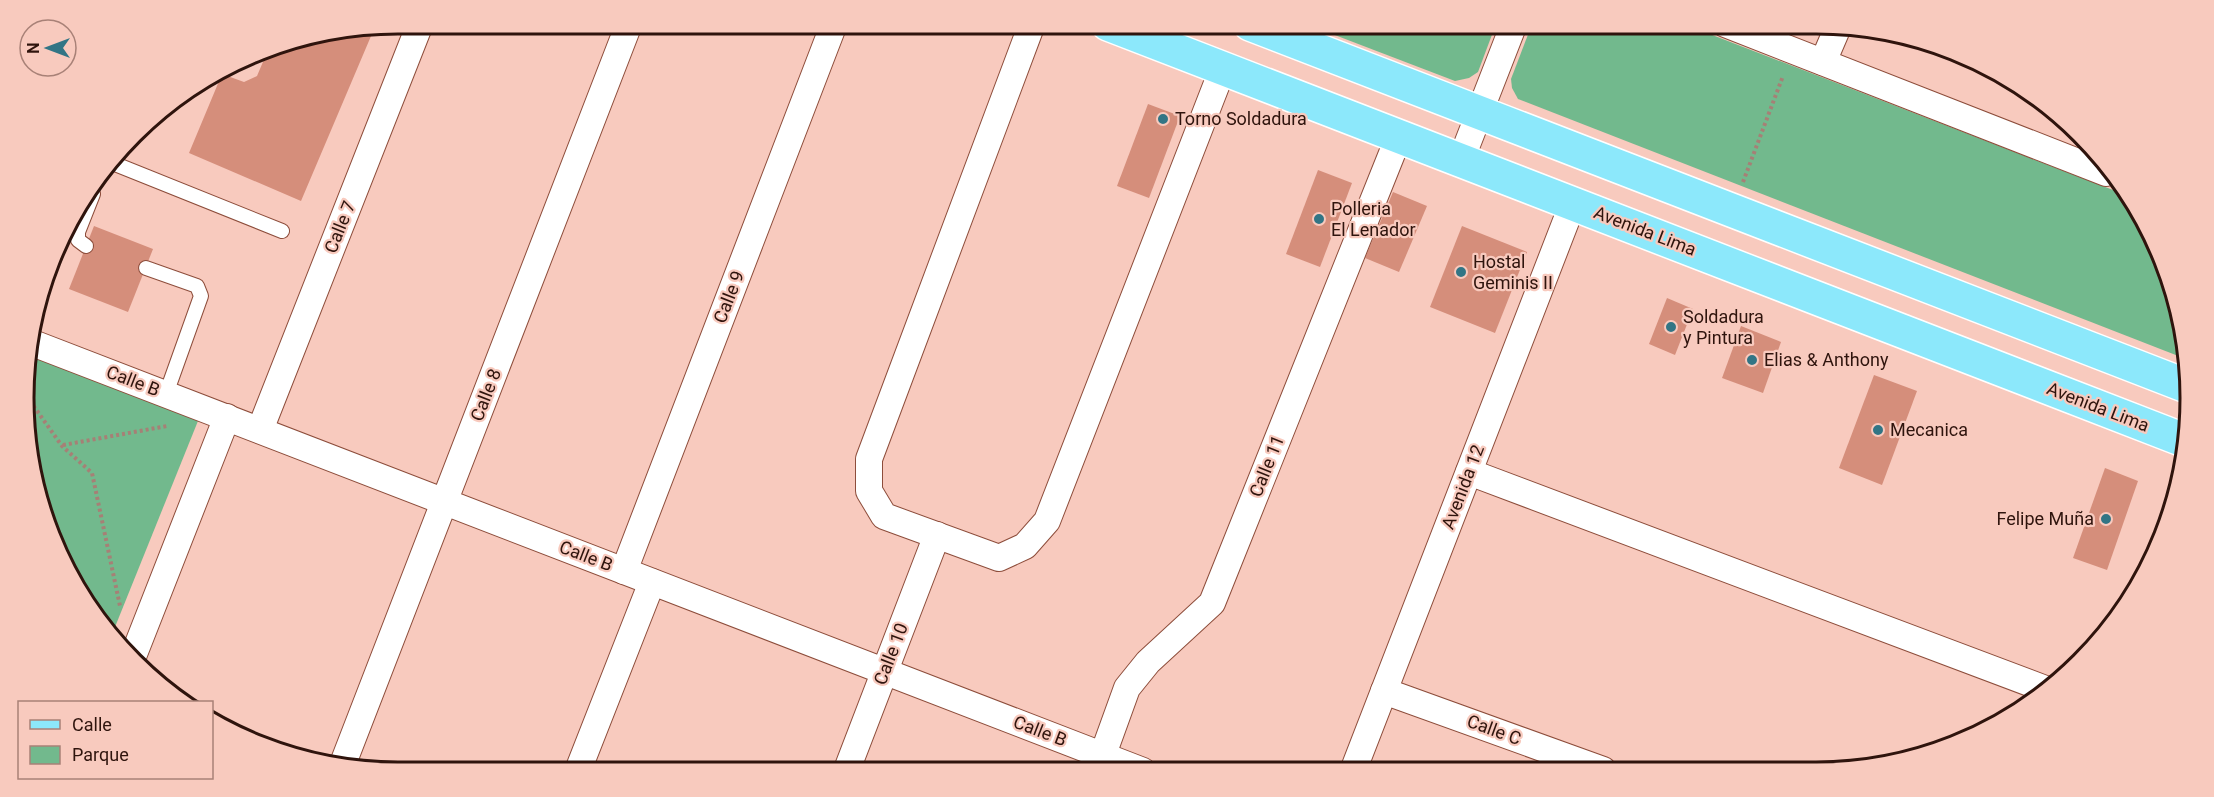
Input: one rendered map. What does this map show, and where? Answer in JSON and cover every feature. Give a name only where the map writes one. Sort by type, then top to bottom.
[{"type":"main road","name":"Avenida Lima","points":[[1134,34],[2177,437]]},
{"type":"main road","points":[[1276,34],[2179,383]]},
{"type":"street","name":"Calle 7","points":[[260,430],[416,34]]},
{"type":"street","name":"Calle 8","points":[[345,758],[625,34]]},
{"type":"street","name":"Calle 9","points":[[624,571],[830,34]]},
{"type":"street","points":[[1028,34],[869,459],[869,491],[884,516],[999,558],[1026,546],[1047,521],[1223,68]]},
{"type":"street","points":[[1461,160],[1510,34]]},
{"type":"street","points":[[1750,34],[2099,170]]},
{"type":"street","points":[[1823,62],[1835,35]]},
{"type":"street","name":"Calle 11","points":[[1101,762],[1128,688],[1148,662],[1212,603],[1400,136]]},
{"type":"street","name":"Avenida 12","points":[[1356,762],[1573,203]]},
{"type":"street","name":"Calle B","points":[[39,345],[884,671],[1095,762]]},
{"type":"street","points":[[135,650],[226,417]]},
{"type":"street","points":[[1469,472],[2038,686]]},
{"type":"street","name":"Calle 10","points":[[850,762],[937,535]]},
{"type":"street","points":[[581,762],[652,582]]},
{"type":"street","name":"Calle C","points":[[1384,691],[1581,762]]},
{"type":"lane","points":[[119,166],[282,231]]},
{"type":"lane","points":[[86,211],[78,232],[78,240],[86,246]]},
{"type":"lane","points":[[146,268],[197,286],[201,296],[166,394]]},
{"type":"path","points":[[1740,192],[1793,51]]},
{"type":"path","points":[[34,407],[62,446],[92,473],[120,605],[132,647]]},
{"type":"path","points":[[62,446],[170,426]]},
{"type":"path","points":[[120,605],[124,595]]},
{"type":"green space","points":[[1332,34],[1492,34],[1478,72],[1469,78],[1455,81]]},
{"type":"green space","points":[[1528,34],[1710,34],[2114,190],[2131,217],[2152,259],[2173,327],[2177,355],[1518,99],[1512,88],[1511,79]]},
{"type":"green space","points":[[38,354],[200,416],[115,627],[96,601],[72,559],[62,538],[47,493],[41,470],[35,422],[34,398]]},
{"type":"building","points":[[371,35],[301,201],[189,153],[219,82],[229,77],[244,82],[257,76],[264,60],[281,54],[327,41]]},
{"type":"building","points":[[1148,104],[1180,116],[1149,198],[1117,186]]},
{"type":"building","name":"Polleria El Lenador","points":[[1318,170],[1352,183],[1320,267],[1286,254]]},
{"type":"building","points":[[1393,192],[1427,206],[1399,272],[1365,258]]},
{"type":"building","points":[[94,226],[153,249],[128,312],[69,289]]},
{"type":"building","points":[[1462,226],[1527,252],[1495,333],[1430,307]]},
{"type":"building","name":"Soldadura y Pintura","points":[[1667,298],[1693,309],[1675,355],[1649,344]]},
{"type":"building","name":"Elias & Anthony","points":[[1741,326],[1781,342],[1763,393],[1722,378]]},
{"type":"building","name":"Mecanica","points":[[1874,375],[1917,391],[1882,485],[1839,468]]},
{"type":"building","name":"Felipe Muña","points":[[2105,468],[2138,481],[2107,570],[2073,558]]},
{"type":"place","name":"Torno Soldadura","points":[[1163,119]]},
{"type":"place","name":"Polleria El Lenador","points":[[1319,219]]},
{"type":"place","name":"Hostal Geminis II","points":[[1461,272]]},
{"type":"place","name":"Soldadura y Pintura","points":[[1671,327]]},
{"type":"place","name":"Elias & Anthony","points":[[1752,360]]},
{"type":"place","name":"Mecanica","points":[[1878,430]]},
{"type":"place","name":"Felipe Muña","points":[[2106,519]]}]
